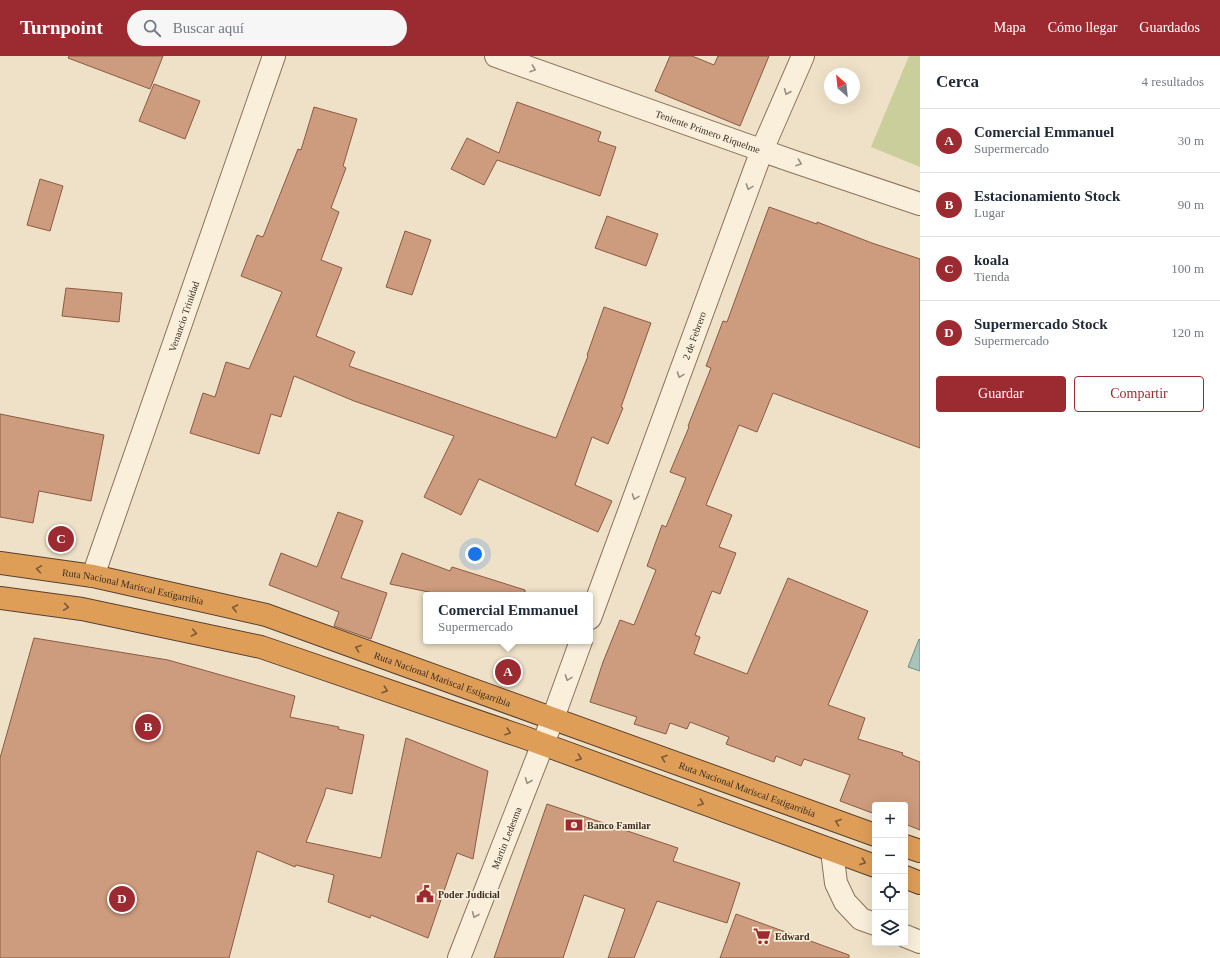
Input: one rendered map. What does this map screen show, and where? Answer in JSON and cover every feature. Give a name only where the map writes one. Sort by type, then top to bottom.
[{"type":"highway","name":"Ruta Nacional Mariscal Estigarribia","points":[[0,563],[93,576],[266,615],[872,834]]},
{"type":"highway","points":[[0,598],[82,609],[261,647],[543,744],[872,865]]},
{"type":"highway","points":[[908,847],[920,851]]},
{"type":"highway","points":[[908,879],[920,883]]},
{"type":"street","name":"Venancio Trinidad","points":[[93,576],[274,56]]},
{"type":"street","name":"Teniente Primero Riquelme","points":[[496,56],[920,204]]},
{"type":"street","name":"2 de Febrero","points":[[593,610],[762,150],[803,56]]},
{"type":"street","points":[[553,718],[581,644]]},
{"type":"street","name":"Martin Ledesma","points":[[459,958],[553,718]]},
{"type":"street","points":[[832,850],[836,883],[845,902],[861,919],[872,923]]},
{"type":"street","points":[[908,937],[920,942]]},
{"type":"green space","points":[[909,56],[920,56],[920,167],[871,147]]},
{"type":"water","points":[[919,639],[920,640],[920,671],[908,667]]},
{"type":"building","points":[[69,56],[163,56],[150,89],[68,58]]},
{"type":"building","points":[[670,56],[692,56],[714,65],[718,56],[769,56],[740,126],[655,91]]},
{"type":"building","points":[[154,84],[200,101],[185,139],[139,121]]},
{"type":"building","points":[[517,102],[601,132],[598,141],[616,147],[600,196],[497,160],[484,185],[451,169],[467,138],[499,153]]},
{"type":"building","points":[[314,107],[357,119],[343,166],[346,168],[331,208],[339,212],[321,260],[342,268],[316,336],[355,352],[349,366],[556,438],[588,356],[587,355],[604,307],[651,323],[621,407],[623,408],[608,444],[592,437],[575,485],[612,501],[598,532],[479,479],[461,515],[424,497],[454,436],[354,401],[294,376],[281,417],[271,414],[259,454],[190,433],[203,393],[215,397],[226,362],[249,369],[282,292],[241,276],[257,235],[263,237],[298,149],[301,150]]},
{"type":"building","points":[[40,179],[63,186],[50,231],[27,225]]},
{"type":"building","points":[[769,207],[817,224],[817,222],[920,259],[920,448],[773,393],[757,432],[739,425],[706,505],[732,515],[719,547],[736,553],[720,594],[712,591],[695,635],[700,637],[694,654],[747,674],[788,578],[868,611],[828,705],[865,718],[858,739],[903,753],[902,755],[920,762],[920,830],[908,825],[908,802],[872,802],[872,813],[840,801],[850,775],[804,759],[801,766],[776,756],[774,762],[726,744],[729,737],[690,722],[687,729],[670,723],[666,734],[634,724],[637,717],[590,702],[603,662],[620,620],[634,625],[656,570],[647,566],[662,525],[666,527],[686,478],[670,472],[711,368],[706,366],[723,321],[727,322]]},
{"type":"building","points":[[607,216],[658,234],[646,266],[595,248]]},
{"type":"building","points":[[405,231],[431,240],[412,295],[386,287]]},
{"type":"building","points":[[66,288],[122,293],[119,322],[62,316]]},
{"type":"building","points":[[0,414],[104,435],[91,501],[39,491],[33,523],[0,517]]},
{"type":"building","points":[[338,512],[363,521],[341,578],[387,593],[371,639],[334,626],[339,612],[269,585],[281,553],[317,567]]},
{"type":"building","points":[[402,553],[450,571],[452,567],[525,590],[525,592],[429,592],[390,584]]},
{"type":"building","points":[[34,638],[168,660],[295,696],[290,717],[339,727],[338,729],[364,735],[352,794],[326,788],[306,842],[381,858],[406,738],[488,771],[473,859],[457,853],[428,938],[371,915],[370,918],[328,902],[334,875],[296,865],[295,867],[257,851],[229,958],[0,958],[0,758]]},
{"type":"building","points":[[547,804],[678,848],[673,861],[740,883],[727,923],[657,901],[634,958],[608,958],[625,909],[584,895],[563,958],[494,958]]},
{"type":"building","name":"Edward","points":[[736,914],[849,955],[849,958],[720,958]]},
{"type":"place","name":"koala","points":[[61,539]]},
{"type":"place","name":"Comercial Emmanuel","points":[[508,672]]},
{"type":"place","name":"Estacionamiento Stock","points":[[148,727]]},
{"type":"place","name":"Banco Familar","points":[[574,825]]},
{"type":"place","name":"Poder Judicial","points":[[425,894]]},
{"type":"place","name":"Supermercado Stock","points":[[122,899]]},
{"type":"place","name":"Edward","points":[[762,936]]}]
